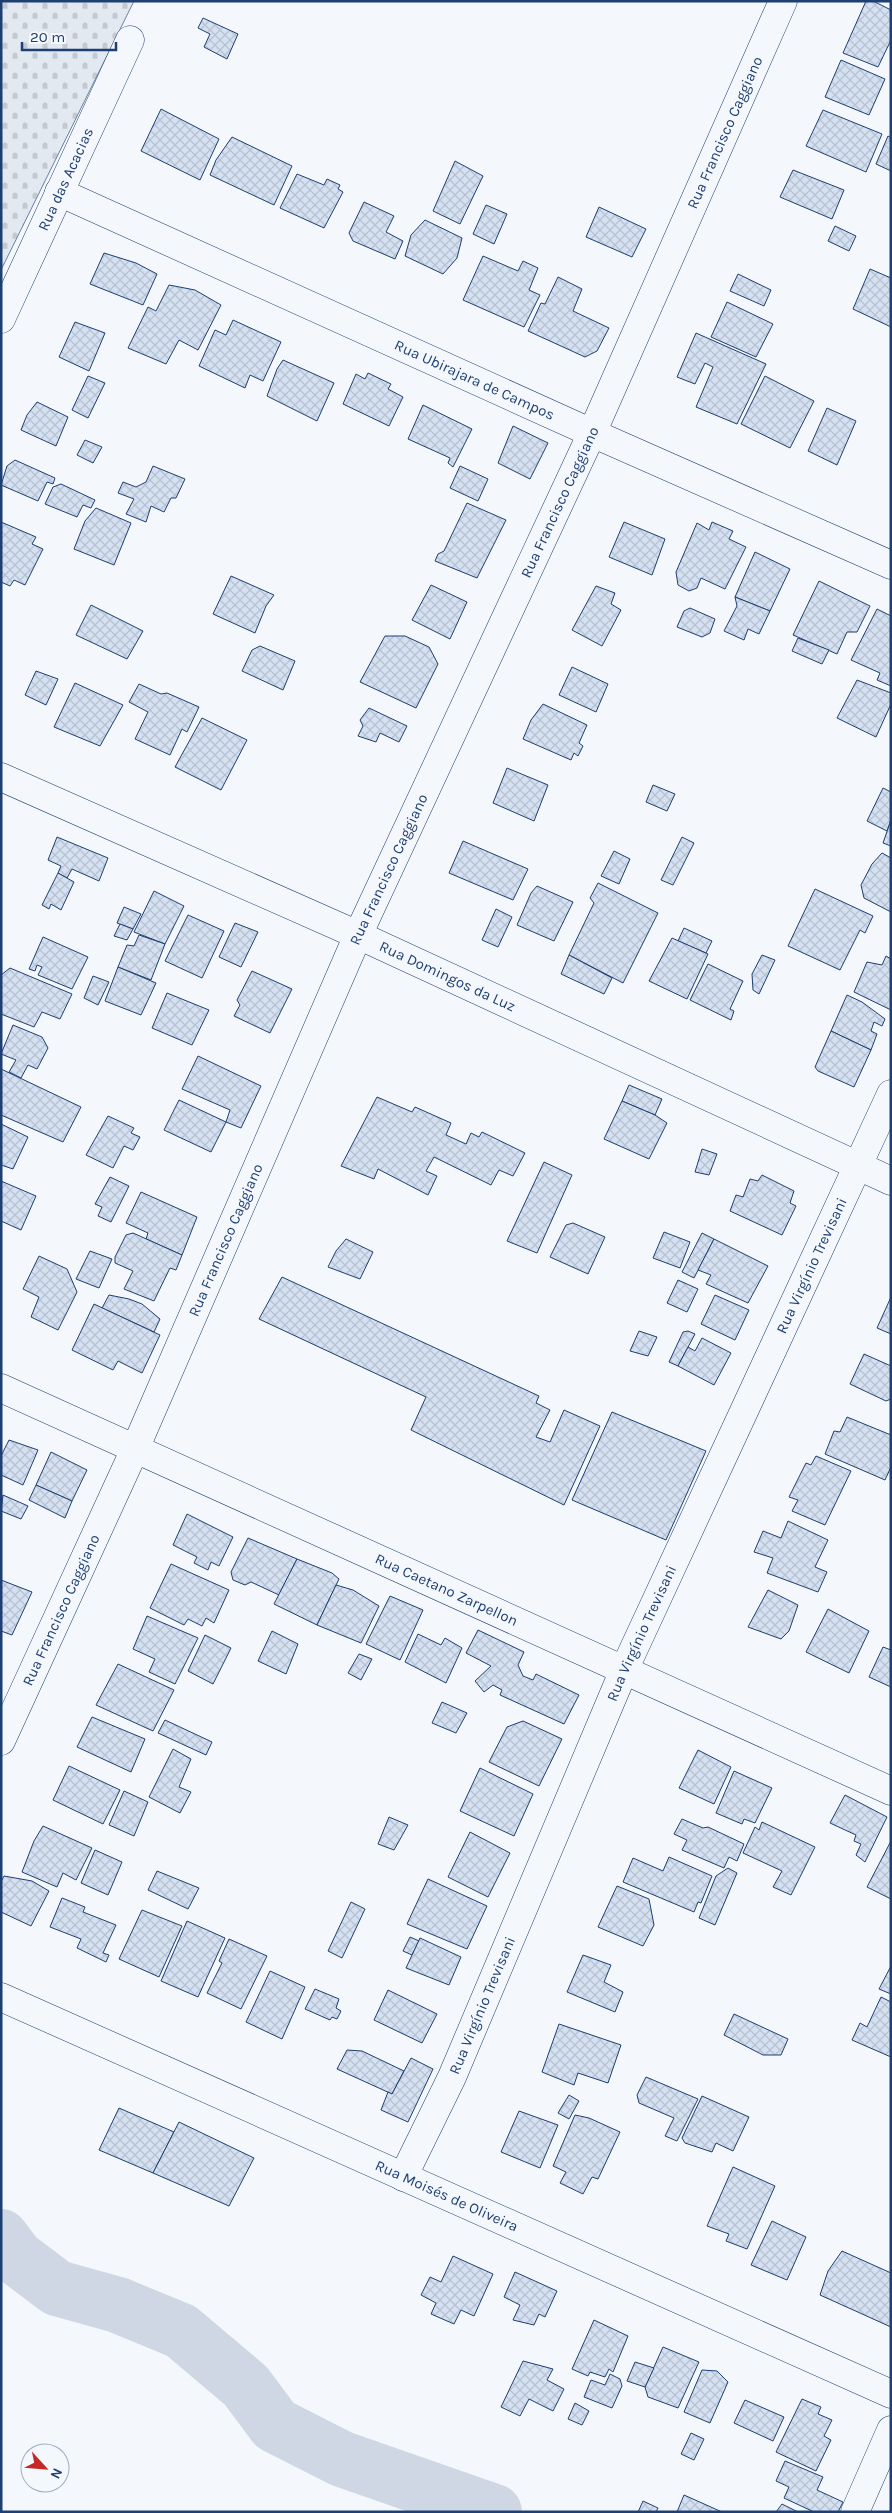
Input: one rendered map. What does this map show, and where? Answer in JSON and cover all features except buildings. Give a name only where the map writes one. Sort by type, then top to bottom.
[{"type":"street","name":"Rua Francisco Caggiano","points":[[1,1741],[135,1449],[358,935],[592,433],[783,1]]},
{"type":"street","name":"Rua das Acacias","points":[[1,319],[130,40]]},
{"type":"street","name":"Rua Ubirajara de Campos","points":[[59,192],[592,433],[891,565]]},
{"type":"street","name":"Rua Domingos da Luz","points":[[1,777],[358,935],[891,1181]]},
{"type":"street","name":"Rua Virgínio Trevisani","points":[[404,2177],[452,2077],[624,1670],[891,1094]]},
{"type":"street","name":"Rua Caetano Zarpellon","points":[[1,1388],[891,1791]]},
{"type":"street","name":"Rua Moisés de Oliveira","points":[[1,1997],[891,2394]]},
{"type":"street","points":[[855,2512],[891,2430]]},
{"type":"green space","points":[[1,1],[134,1],[1,270]]},
{"type":"waterway","points":[[1,2237],[16,2257],[57,2288],[118,2305],[181,2331],[246,2386],[275,2425],[342,2459],[494,2512]]}]
